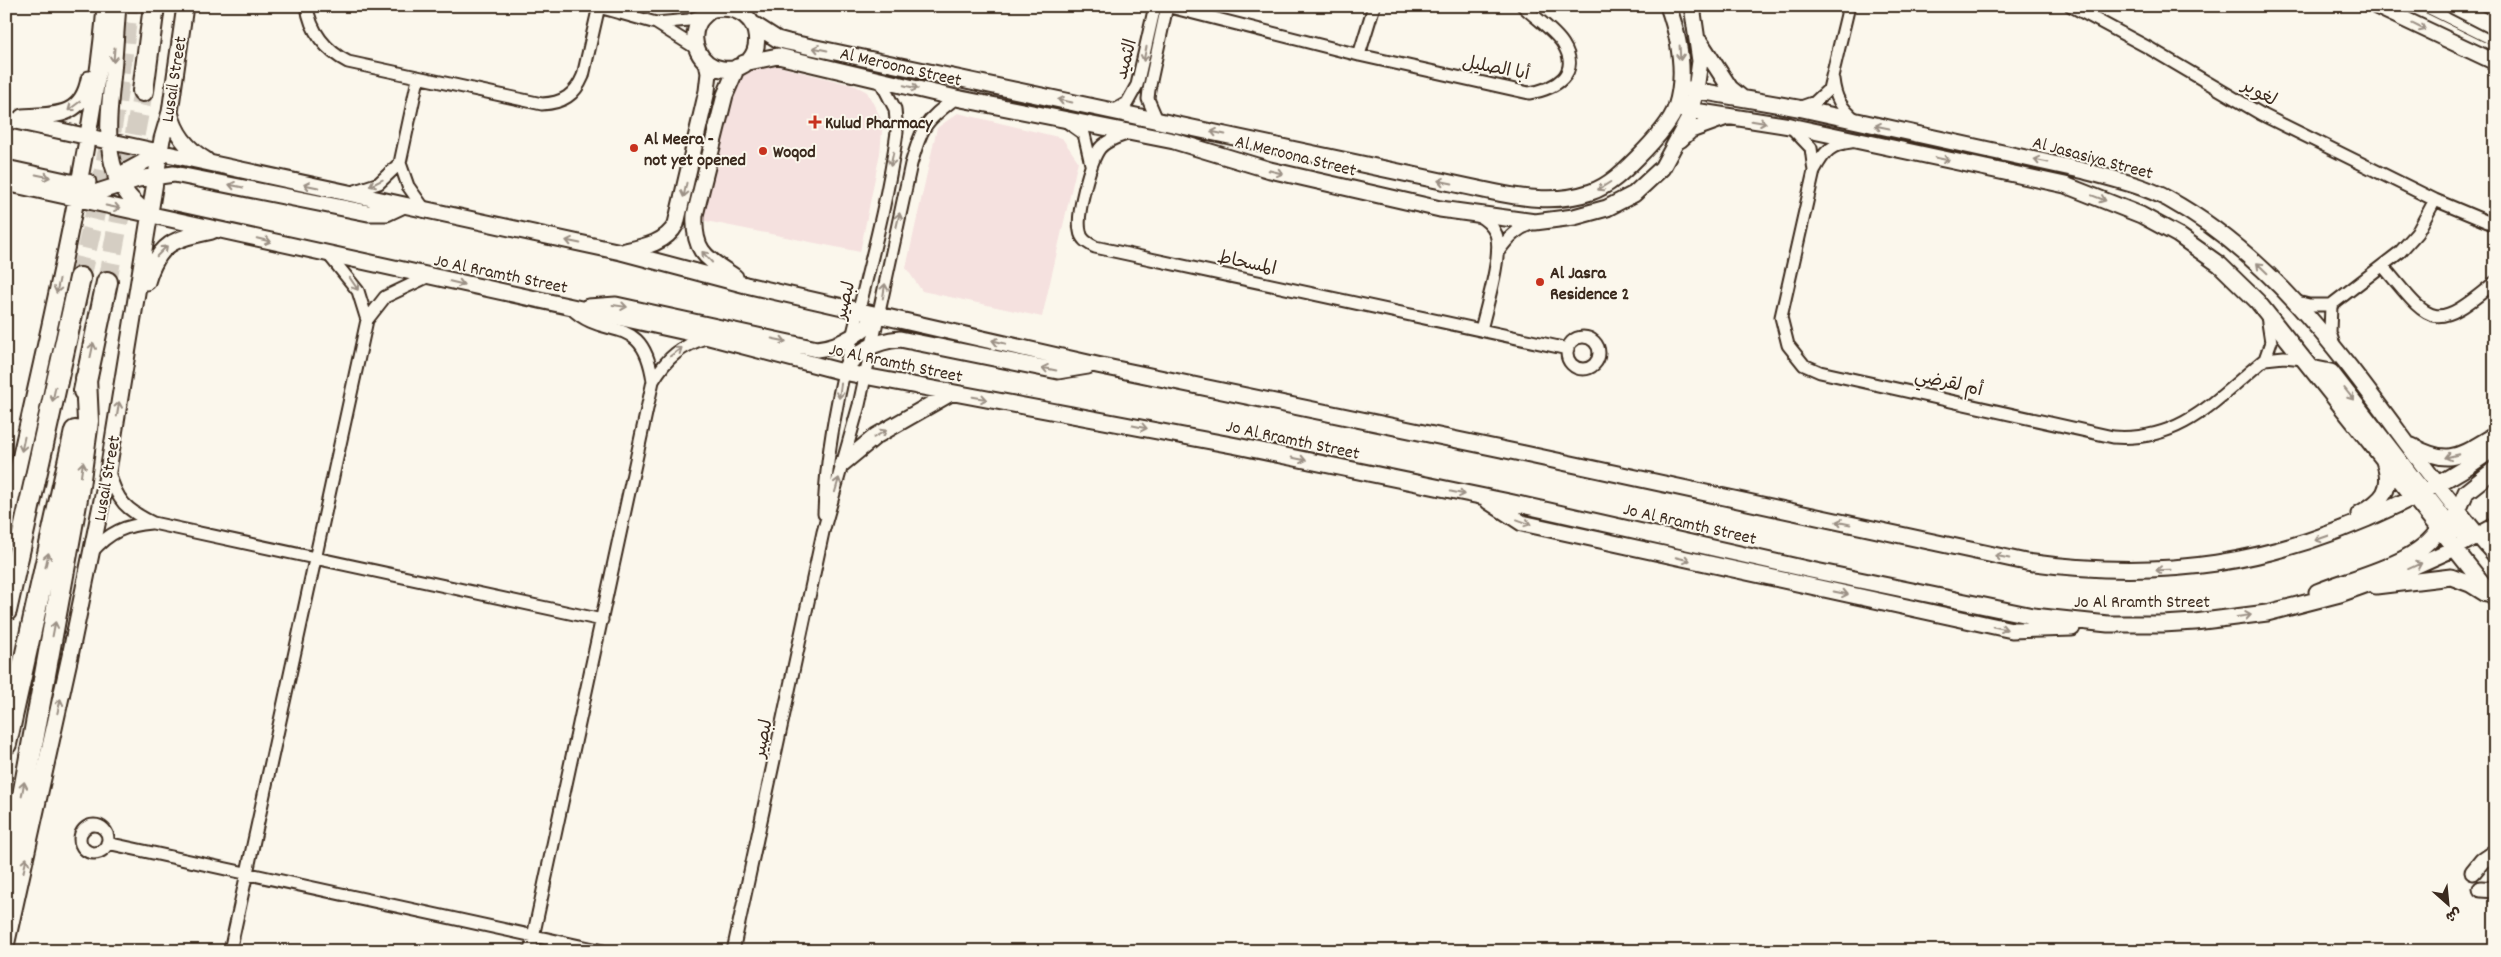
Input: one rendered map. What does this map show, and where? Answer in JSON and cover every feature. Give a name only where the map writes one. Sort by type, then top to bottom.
[{"type":"highway","name":"Lusail Street","points":[[143,92],[154,6]]},
{"type":"highway","points":[[6,611],[80,278]]},
{"type":"highway","points":[[6,744],[107,282]]},
{"type":"highway","points":[[6,889],[78,493],[88,421],[86,378]]},
{"type":"main road","points":[[6,522],[88,137],[105,6]]},
{"type":"main road","points":[[118,6],[108,109],[110,160],[118,180],[133,201],[150,215]]},
{"type":"main road","name":"Lusail Street","points":[[6,946],[92,552],[108,470],[156,176],[170,112],[185,6]]},
{"type":"main road","points":[[621,252],[643,247],[661,240],[673,231],[707,91],[709,73],[707,63],[696,48],[696,29],[711,10],[729,6],[751,16],[757,42],[755,50],[741,65],[725,95],[695,215],[694,227],[698,246],[705,256],[746,285]]},
{"type":"main road","name":"Al Meroona Street","points":[[751,16],[781,40],[1493,192],[1547,200],[1591,192],[1614,179],[1652,143],[1676,109],[1680,88],[1680,51],[1677,33],[1668,6]]},
{"type":"main road","points":[[2376,6],[2495,62]]},
{"type":"main road","points":[[2454,6],[2495,27]]},
{"type":"main road","name":"Al Meroona Street","points":[[741,65],[778,56],[956,98],[1127,134],[1174,141],[1270,170],[1440,208],[1471,211],[1536,222],[1574,217],[1607,208],[1627,199],[1662,168],[1676,145],[1692,110],[1699,75],[1698,38],[1693,7]]},
{"type":"main road","points":[[1698,38],[1730,88],[1743,97]]},
{"type":"main road","points":[[8,120],[20,117],[53,116],[68,110],[80,102],[87,91],[94,62],[101,47]]},
{"type":"main road","points":[[707,63],[721,68],[741,65]]},
{"type":"main road","name":"Al Jasasiya Street","points":[[1680,88],[1743,97],[1798,108],[2068,167],[2140,187],[2167,199],[2221,233],[2250,256],[2297,302],[2408,444],[2425,490]]},
{"type":"main road","name":"Al Jasasiya Street","points":[[1676,109],[1790,126],[2066,185],[2141,215],[2178,235],[2220,265],[2267,313],[2382,455],[2425,490]]},
{"type":"main road","points":[[170,112],[173,125],[189,148],[214,165]]},
{"type":"main road","points":[[1676,145],[1692,130],[1726,117]]},
{"type":"main road","name":"Jo Al Rramth Street","points":[[8,120],[621,252],[746,285],[880,314],[1097,365],[2034,564],[2096,570],[2171,570],[2255,557],[2341,531],[2425,490],[2495,447]]},
{"type":"main road","points":[[76,198],[118,180],[160,153]]},
{"type":"main road","points":[[6,168],[79,183],[174,174],[368,214],[387,213],[402,206]]},
{"type":"main road","name":"Jo Al Rramth Street","points":[[6,183],[427,277],[709,337],[842,372],[1237,446],[1964,604],[2033,616],[2108,624],[2195,622],[2268,613],[2355,590],[2453,549],[2495,526]]},
{"type":"main road","points":[[135,310],[144,292],[154,261],[163,250],[178,240],[217,230]]},
{"type":"main road","points":[[571,308],[616,304],[817,349],[832,348],[852,338],[880,314]]},
{"type":"main road","points":[[842,372],[851,358],[884,340],[900,339],[1058,371],[1097,365]]},
{"type":"main road","points":[[2307,364],[2331,372],[2341,383],[2448,522],[2453,549],[2495,599]]},
{"type":"main road","points":[[842,464],[876,436],[951,393]]},
{"type":"main road","points":[[2408,444],[2434,456],[2448,458],[2467,452],[2495,435]]},
{"type":"main road","points":[[2341,531],[2359,514],[2373,506],[2387,490],[2388,474],[2382,455]]},
{"type":"main road","points":[[2303,604],[2309,597],[2322,590],[2359,577],[2412,554],[2432,539],[2448,522],[2466,492],[2495,469]]},
{"type":"main road","points":[[2425,490],[2448,522],[2477,537],[2495,556]]},
{"type":"main road","points":[[2355,590],[2451,577],[2470,584],[2495,599]]},
{"type":"main road","points":[[2473,872],[2482,861],[2495,852]]},
{"type":"street","points":[[307,6],[310,22],[320,39],[339,58],[348,62],[535,103],[559,101],[574,92],[583,76],[599,7],[656,23],[696,48]]},
{"type":"street","name":"الثميد","points":[[1112,111],[1127,103],[1137,85],[1155,6]]},
{"type":"street","name":"الثميد","points":[[1157,120],[1150,105],[1149,90],[1167,6]]},
{"type":"street","name":"أبا الصليل","points":[[1167,6],[1359,55],[1511,90],[1529,93],[1544,91],[1561,82],[1568,71],[1569,59],[1563,45],[1523,6]]},
{"type":"street","points":[[1359,55],[1374,6]]},
{"type":"street","points":[[1798,108],[1815,102],[1829,88],[1848,6]]},
{"type":"street","name":"لغوير","points":[[2071,6],[2261,114],[2435,200],[2495,225]]},
{"type":"street","points":[[656,23],[689,20],[711,10]]},
{"type":"street","points":[[1833,77],[1834,92],[1838,102],[1857,122]]},
{"type":"street","points":[[347,194],[379,183],[392,173],[400,163],[418,78]]},
{"type":"street","name":"لبصير","points":[[823,532],[825,488],[842,372],[860,310],[897,132],[895,109],[880,80]]},
{"type":"street","name":"لبصير","points":[[733,951],[823,532],[880,314],[911,164],[922,129],[930,117],[956,98]]},
{"type":"street","name":"المسحاط","points":[[1063,120],[1084,134],[1091,164]]},
{"type":"street","name":"أم لقرضي","points":[[1790,126],[1812,148],[1814,171]]},
{"type":"street","name":"المسحاط","points":[[1127,134],[1109,140],[1101,147],[1091,164],[1080,218],[1080,232],[1084,241],[1095,247],[1568,349]]},
{"type":"street","name":"أم لقرضي","points":[[1860,142],[1838,143],[1830,148],[1822,155],[1814,171],[1781,317],[1788,345],[1804,365],[1820,372],[2113,437],[2133,439],[2161,434],[2178,427],[2265,359]]},
{"type":"street","points":[[400,163],[408,186],[425,210]]},
{"type":"street","points":[[2297,302],[2309,305],[2331,305],[2383,266],[2417,233],[2435,200]]},
{"type":"street","points":[[1471,211],[1486,220],[1494,229],[1498,252],[1481,330]]},
{"type":"street","points":[[1498,252],[1509,237],[1525,226],[1536,222]]},
{"type":"street","points":[[329,255],[358,291],[366,320]]},
{"type":"street","points":[[2383,266],[2414,304],[2425,313],[2436,316],[2445,316],[2460,310],[2495,282]]},
{"type":"street","points":[[230,951],[366,320],[385,297],[427,277]]},
{"type":"street","points":[[2331,305],[2330,332],[2336,351]]},
{"type":"street","points":[[571,308],[589,322],[624,330],[630,334],[645,353],[653,380]]},
{"type":"street","points":[[2267,313],[2272,342],[2265,359],[2284,357],[2307,364]]},
{"type":"street","points":[[530,951],[653,380],[664,363],[674,353],[689,344],[709,337]]},
{"type":"street","points":[[108,470],[112,485],[126,508],[153,523],[602,620]]},
{"type":"street","points":[[92,552],[117,530],[132,525],[153,523]]},
{"type":"street","points":[[107,843],[603,951]]},
{"type":"shaded area","points":[[770,64],[856,86],[867,92],[883,122],[880,153],[860,252],[701,220],[729,93],[744,73]]},
{"type":"shaded area","points":[[958,113],[1062,138],[1078,161],[1042,317],[922,291],[906,268],[937,128]]},
{"type":"tunnel","points":[[80,278],[109,143],[125,41],[128,6]]},
{"type":"tunnel","points":[[107,282],[143,91]]},
{"type":"tram line","points":[[2412,6],[2495,47]]},
{"type":"place","name":"Kulud Pharmacy","points":[[815,122]]},
{"type":"place","name":"Al Meera - not yet opened","points":[[634,148]]},
{"type":"place","name":"Woqod","points":[[763,151]]},
{"type":"place","name":"Al Jasra Residence 2","points":[[1540,282]]}]
